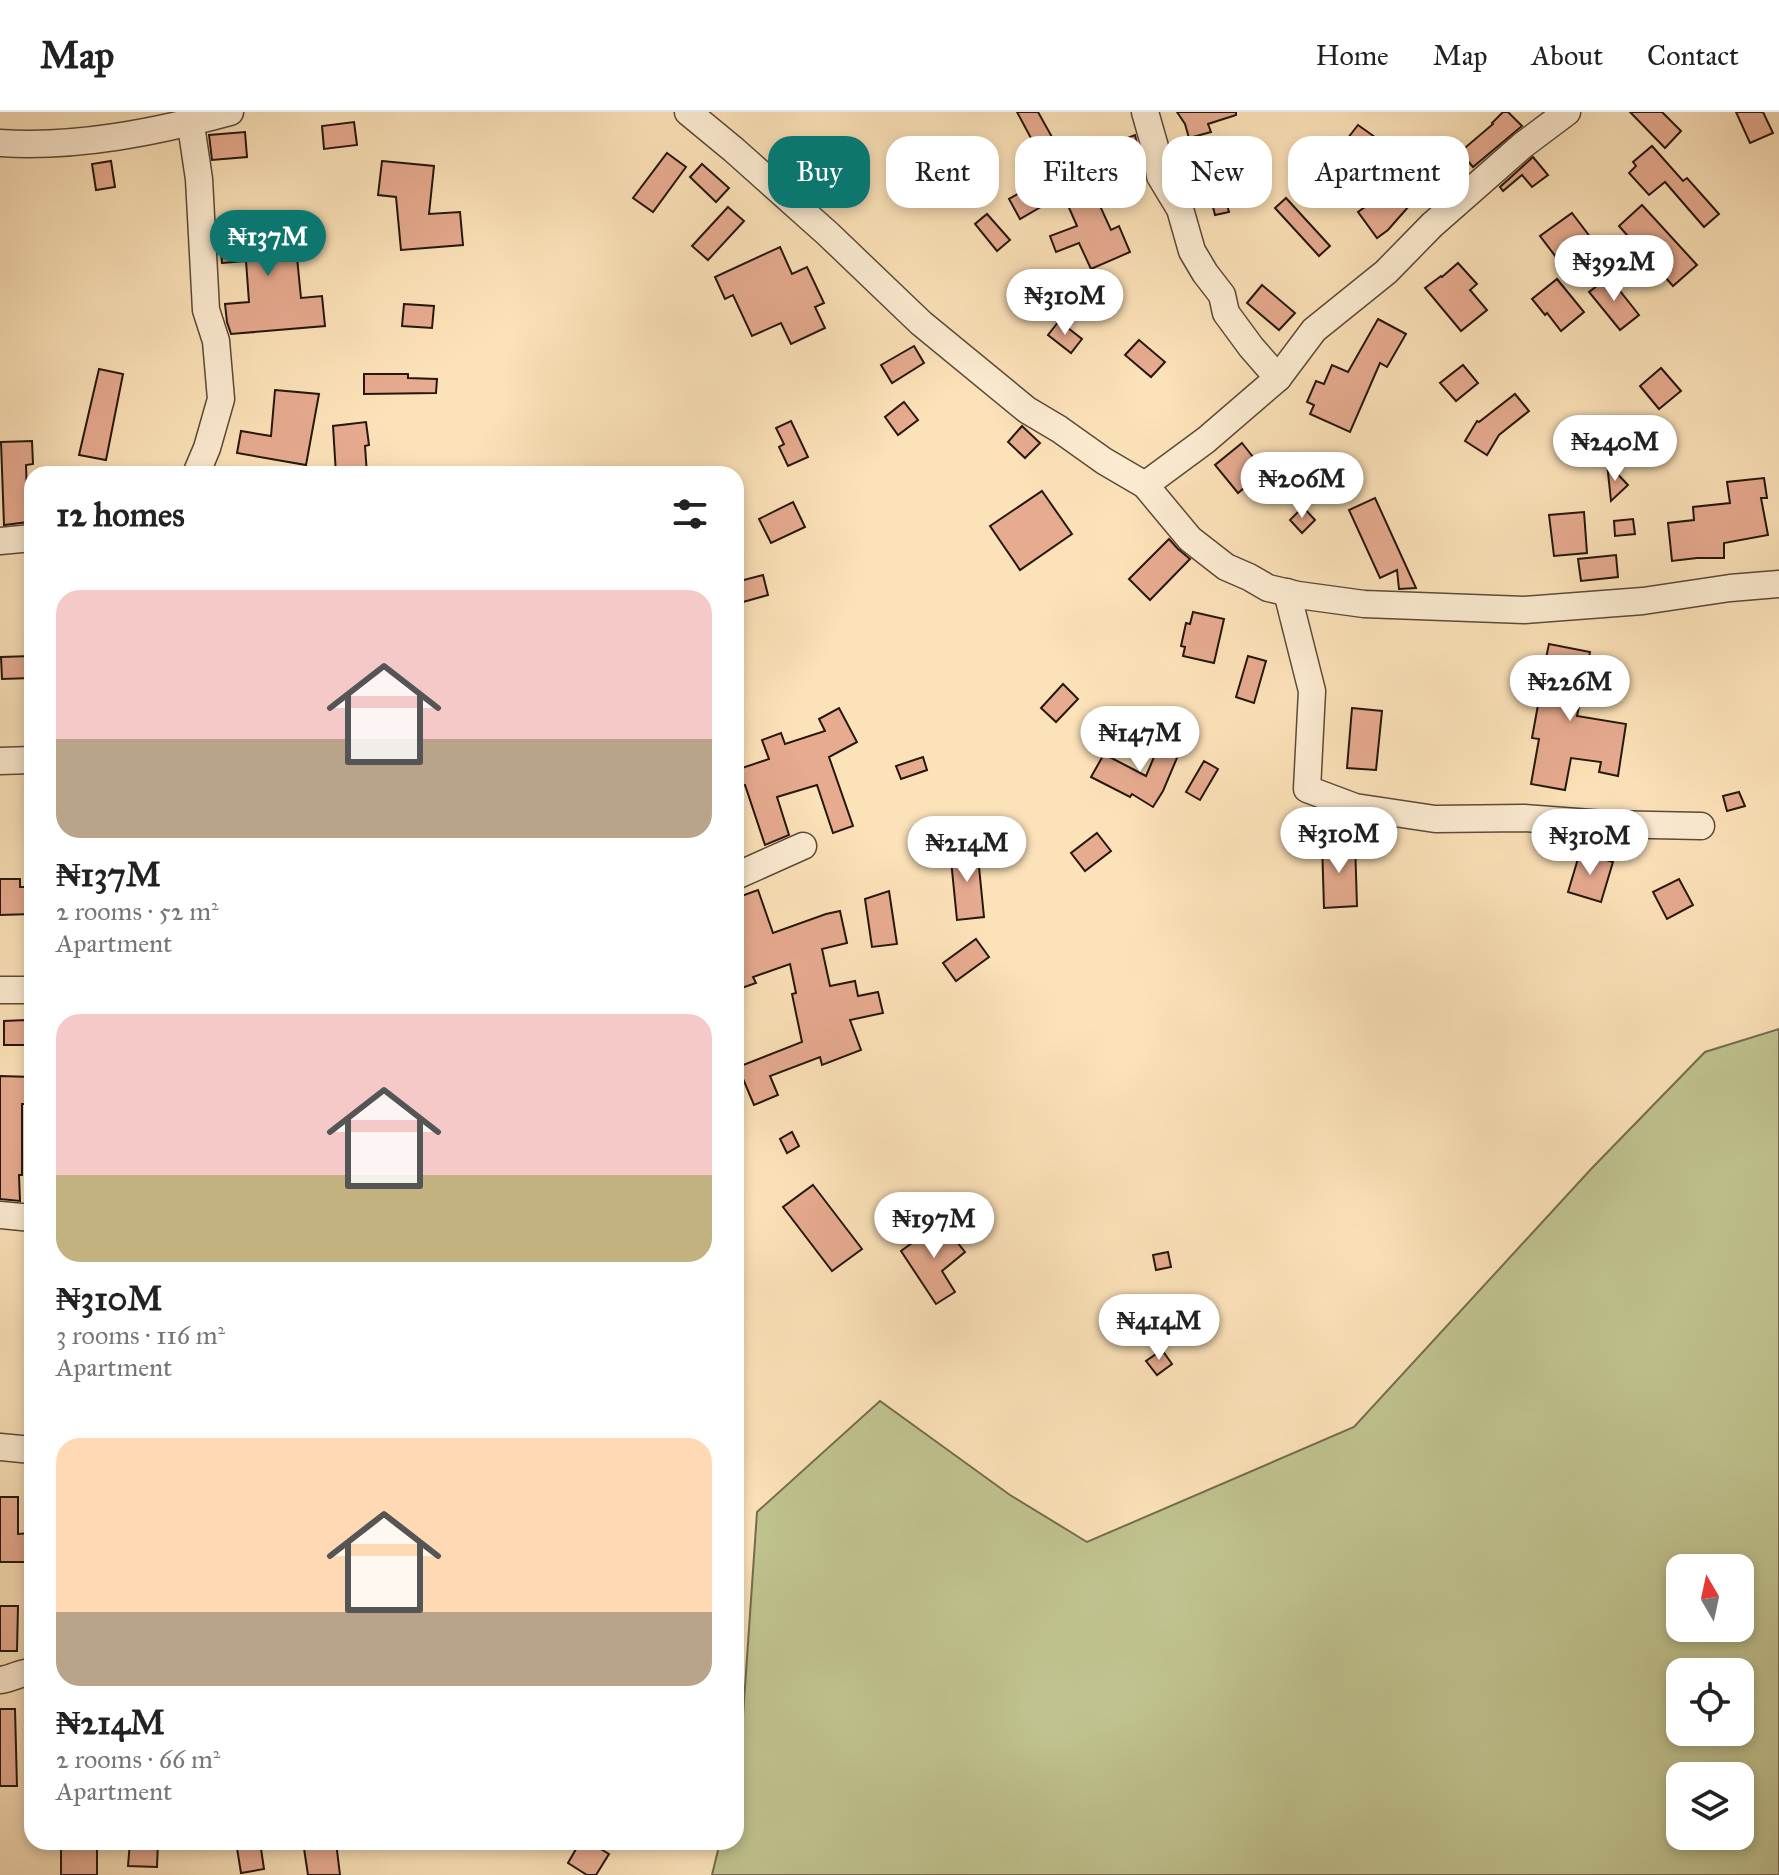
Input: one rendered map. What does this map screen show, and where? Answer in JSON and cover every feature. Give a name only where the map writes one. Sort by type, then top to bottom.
[{"type":"street","points":[[0,143],[63,144],[230,112]]},
{"type":"street","points":[[688,112],[828,234],[921,323],[1027,410],[1145,485],[1190,539],[1226,567],[1268,588],[1364,604],[1524,610],[1643,601],[1779,584]]},
{"type":"street","points":[[1145,112],[1160,176],[1180,209],[1192,251],[1222,295],[1226,313],[1278,378]]},
{"type":"street","points":[[1145,485],[1206,440],[1278,378],[1314,330],[1386,272],[1432,225],[1523,145],[1567,112]]},
{"type":"street","points":[[190,118],[199,179],[206,310],[216,341],[221,399],[199,466]]},
{"type":"street","points":[[0,541],[24,539]]},
{"type":"street","points":[[1287,592],[1312,691],[1307,789],[1355,807],[1435,819],[1524,818],[1701,826]]},
{"type":"street","points":[[0,761],[24,760]]},
{"type":"street","points":[[744,872],[803,846]]},
{"type":"street","points":[[0,990],[24,990]]},
{"type":"street","points":[[0,1215],[24,1217]]},
{"type":"street","points":[[0,1447],[24,1449]]},
{"type":"street","points":[[0,1680],[24,1672]]},
{"type":"green space","points":[[1779,1029],[1779,1875],[712,1875],[718,1850],[744,1850],[744,1702],[757,1512],[880,1401],[1010,1495],[1087,1542],[1354,1427],[1592,1168],[1705,1052]]},
{"type":"building","points":[[1017,112],[1038,112],[1051,136],[1030,136]]},
{"type":"building","points":[[1177,112],[1236,112],[1236,115],[1208,124],[1211,132],[1196,136],[1188,136]]},
{"type":"building","points":[[1503,112],[1508,112],[1522,126],[1473,167],[1469,162],[1469,144]]},
{"type":"building","points":[[1630,112],[1662,112],[1681,131],[1665,148]]},
{"type":"building","points":[[1736,112],[1763,112],[1773,133],[1750,143]]},
{"type":"building","points":[[354,122],[357,145],[324,149],[322,126]]},
{"type":"building","points":[[1358,125],[1373,136],[1349,136]]},
{"type":"building","points":[[245,132],[247,157],[212,160],[209,135]]},
{"type":"building","points":[[1652,146],[1683,181],[1687,178],[1719,214],[1704,227],[1665,182],[1649,195],[1629,173],[1636,166],[1633,162]]},
{"type":"building","points":[[667,153],[686,167],[653,212],[633,198]]},
{"type":"building","points":[[1533,157],[1548,175],[1532,187],[1522,175],[1503,191],[1500,187]]},
{"type":"building","points":[[111,161],[115,187],[96,190],[92,164]]},
{"type":"building","points":[[382,161],[434,166],[429,214],[460,212],[463,245],[401,250],[396,197],[378,195]]},
{"type":"building","points":[[702,164],[729,188],[716,202],[690,177]]},
{"type":"building","points":[[1015,196],[1015,208],[1039,208],[1020,219],[1009,199]]},
{"type":"building","points":[[1286,198],[1288,208],[1295,208],[1330,246],[1319,256],[1275,208]]},
{"type":"building","points":[[1642,205],[1697,265],[1673,286],[1640,249],[1609,274],[1597,259],[1627,235],[1619,226]]},
{"type":"building","points":[[728,207],[744,221],[708,260],[692,246]]},
{"type":"building","points":[[1069,208],[1101,208],[1111,230],[1119,226],[1130,252],[1091,269],[1079,243],[1056,252],[1050,236],[1077,226]]},
{"type":"building","points":[[1213,208],[1228,208],[1229,212],[1215,215]]},
{"type":"building","points":[[1364,208],[1407,208],[1377,238],[1358,212]]},
{"type":"building","points":[[1572,213],[1591,238],[1559,261],[1540,236]]},
{"type":"building","points":[[987,214],[1010,240],[997,251],[975,224]]},
{"type":"building","points":[[293,217],[301,298],[322,296],[325,326],[231,334],[225,304],[249,302],[246,261],[222,263],[219,225]]},
{"type":"building","points":[[780,247],[792,274],[807,267],[824,303],[815,307],[825,328],[791,344],[781,323],[752,336],[733,295],[725,299],[715,277]]},
{"type":"building","points":[[1458,263],[1477,284],[1470,290],[1487,310],[1461,331],[1425,288]]},
{"type":"building","points":[[1609,277],[1639,315],[1620,330],[1589,292]]},
{"type":"building","points":[[1557,279],[1584,312],[1561,331],[1532,299]]},
{"type":"building","points":[[1262,285],[1295,313],[1279,330],[1247,303]]},
{"type":"building","points":[[404,304],[434,306],[432,328],[402,326]]},
{"type":"building","points":[[1378,319],[1406,334],[1387,367],[1380,363],[1350,432],[1310,414],[1314,405],[1307,402],[1316,381],[1324,384],[1332,365],[1348,372]]},
{"type":"building","points":[[1059,321],[1082,339],[1071,353],[1048,335]]},
{"type":"building","points":[[1139,340],[1165,362],[1151,377],[1125,355]]},
{"type":"building","points":[[914,346],[924,363],[892,383],[881,365]]},
{"type":"building","points":[[1463,365],[1478,383],[1456,401],[1440,383]]},
{"type":"building","points":[[1661,368],[1681,391],[1659,409],[1640,386]]},
{"type":"building","points":[[99,369],[123,374],[106,460],[79,455]]},
{"type":"building","points":[[364,374],[408,374],[408,378],[437,379],[436,393],[364,394]]},
{"type":"building","points":[[275,390],[319,394],[306,465],[237,453],[241,431],[271,436]]},
{"type":"building","points":[[1515,394],[1529,411],[1499,435],[1487,455],[1465,441],[1477,421]]},
{"type":"building","points":[[904,402],[918,420],[898,435],[885,417]]},
{"type":"building","points":[[791,421],[808,457],[788,466],[779,447],[784,444],[776,428]]},
{"type":"building","points":[[366,422],[369,445],[365,446],[366,466],[336,466],[333,426]]},
{"type":"building","points":[[1022,426],[1040,443],[1025,458],[1008,442]]},
{"type":"building","points":[[32,441],[33,464],[24,466],[24,522],[4,525],[1,442]]},
{"type":"building","points":[[1242,443],[1264,471],[1238,493],[1215,465]]},
{"type":"building","points":[[1607,463],[1628,485],[1611,501]]},
{"type":"building","points":[[1764,478],[1767,498],[1761,498],[1768,535],[1724,543],[1724,558],[1672,561],[1668,523],[1694,520],[1693,507],[1730,503],[1727,482]]},
{"type":"building","points":[[1042,491],[1072,534],[1020,570],[990,526]]},
{"type":"building","points":[[1375,498],[1416,588],[1399,589],[1397,570],[1380,578],[1349,510]]},
{"type":"building","points":[[793,502],[805,527],[771,543],[759,519]]},
{"type":"building","points":[[1303,507],[1315,520],[1302,533],[1290,520]]},
{"type":"building","points":[[1584,512],[1587,553],[1554,556],[1549,515]]},
{"type":"building","points":[[1633,519],[1635,534],[1615,536],[1614,521]]},
{"type":"building","points":[[1169,539],[1190,559],[1150,600],[1129,579]]},
{"type":"building","points":[[1616,555],[1618,577],[1581,581],[1578,559]]},
{"type":"building","points":[[763,575],[768,595],[744,602],[744,580]]},
{"type":"building","points":[[1193,612],[1224,619],[1214,663],[1183,656],[1185,647],[1181,646],[1186,623],[1190,624]]},
{"type":"building","points":[[1549,644],[1590,652],[1577,716],[1626,724],[1618,776],[1599,772],[1601,762],[1571,758],[1565,790],[1531,784],[1539,739],[1532,738],[1536,705]]},
{"type":"building","points":[[24,656],[24,678],[2,679],[1,657]]},
{"type":"building","points":[[1248,656],[1266,661],[1254,703],[1236,697]]},
{"type":"building","points":[[1063,684],[1078,699],[1056,722],[1041,708]]},
{"type":"building","points":[[839,708],[857,742],[829,757],[853,826],[833,833],[817,785],[777,797],[789,835],[765,845],[744,785],[744,767],[769,759],[762,740],[781,733],[785,744],[825,731],[819,719]]},
{"type":"building","points":[[1352,708],[1382,711],[1376,770],[1347,768]]},
{"type":"building","points":[[1162,738],[1182,746],[1153,807],[1132,794],[1130,797],[1091,777],[1104,754],[1146,776]]},
{"type":"building","points":[[923,757],[927,770],[901,779],[896,766]]},
{"type":"building","points":[[1204,761],[1218,769],[1200,800],[1186,792]]},
{"type":"building","points":[[1739,792],[1745,806],[1727,811],[1723,796]]},
{"type":"building","points":[[1097,833],[1111,851],[1085,871],[1071,853]]},
{"type":"building","points":[[1355,842],[1357,906],[1324,908],[1322,843]]},
{"type":"building","points":[[977,847],[984,917],[957,920],[950,850]]},
{"type":"building","points":[[1580,852],[1613,862],[1601,902],[1568,892]]},
{"type":"building","points":[[0,879],[20,879],[20,887],[24,887],[24,914],[0,915]]},
{"type":"building","points":[[1679,879],[1693,905],[1667,919],[1653,892]]},
{"type":"building","points":[[758,890],[773,933],[840,911],[847,943],[822,949],[830,986],[855,981],[858,996],[878,992],[883,1013],[850,1020],[861,1050],[822,1065],[820,1057],[770,1076],[778,1095],[754,1105],[744,1081],[744,1065],[802,1042],[792,994],[796,993],[790,964],[753,977],[756,983],[744,987],[744,895]]},
{"type":"building","points":[[889,891],[897,944],[872,947],[865,899]]},
{"type":"building","points":[[976,939],[989,957],[956,981],[943,963]]},
{"type":"building","points":[[24,1020],[24,1045],[4,1045],[4,1021]]},
{"type":"building","points":[[0,1076],[24,1077],[20,1201],[0,1199]]},
{"type":"building","points":[[792,1132],[799,1146],[787,1153],[780,1139]]},
{"type":"building","points":[[813,1185],[862,1249],[832,1271],[783,1207]]},
{"type":"building","points":[[941,1222],[965,1252],[942,1271],[955,1292],[936,1304],[901,1251]]},
{"type":"building","points":[[1168,1252],[1171,1267],[1156,1270],[1153,1255]]},
{"type":"building","points":[[1162,1350],[1172,1364],[1157,1375],[1146,1361]]},
{"type":"building","points":[[0,1497],[18,1497],[18,1534],[24,1534],[24,1562],[0,1562]]},
{"type":"building","points":[[0,1606],[18,1606],[17,1651],[0,1651]]},
{"type":"building","points":[[0,1709],[15,1709],[17,1786],[0,1786]]},
{"type":"building","points":[[61,1850],[97,1850],[97,1875],[61,1875]]},
{"type":"building","points":[[129,1850],[158,1850],[157,1867],[128,1866]]},
{"type":"building","points":[[237,1850],[261,1850],[264,1869],[241,1873]]},
{"type":"building","points":[[304,1850],[337,1850],[340,1875],[308,1875]]},
{"type":"building","points":[[575,1850],[602,1850],[609,1854],[596,1875],[587,1875],[568,1863]]}]
